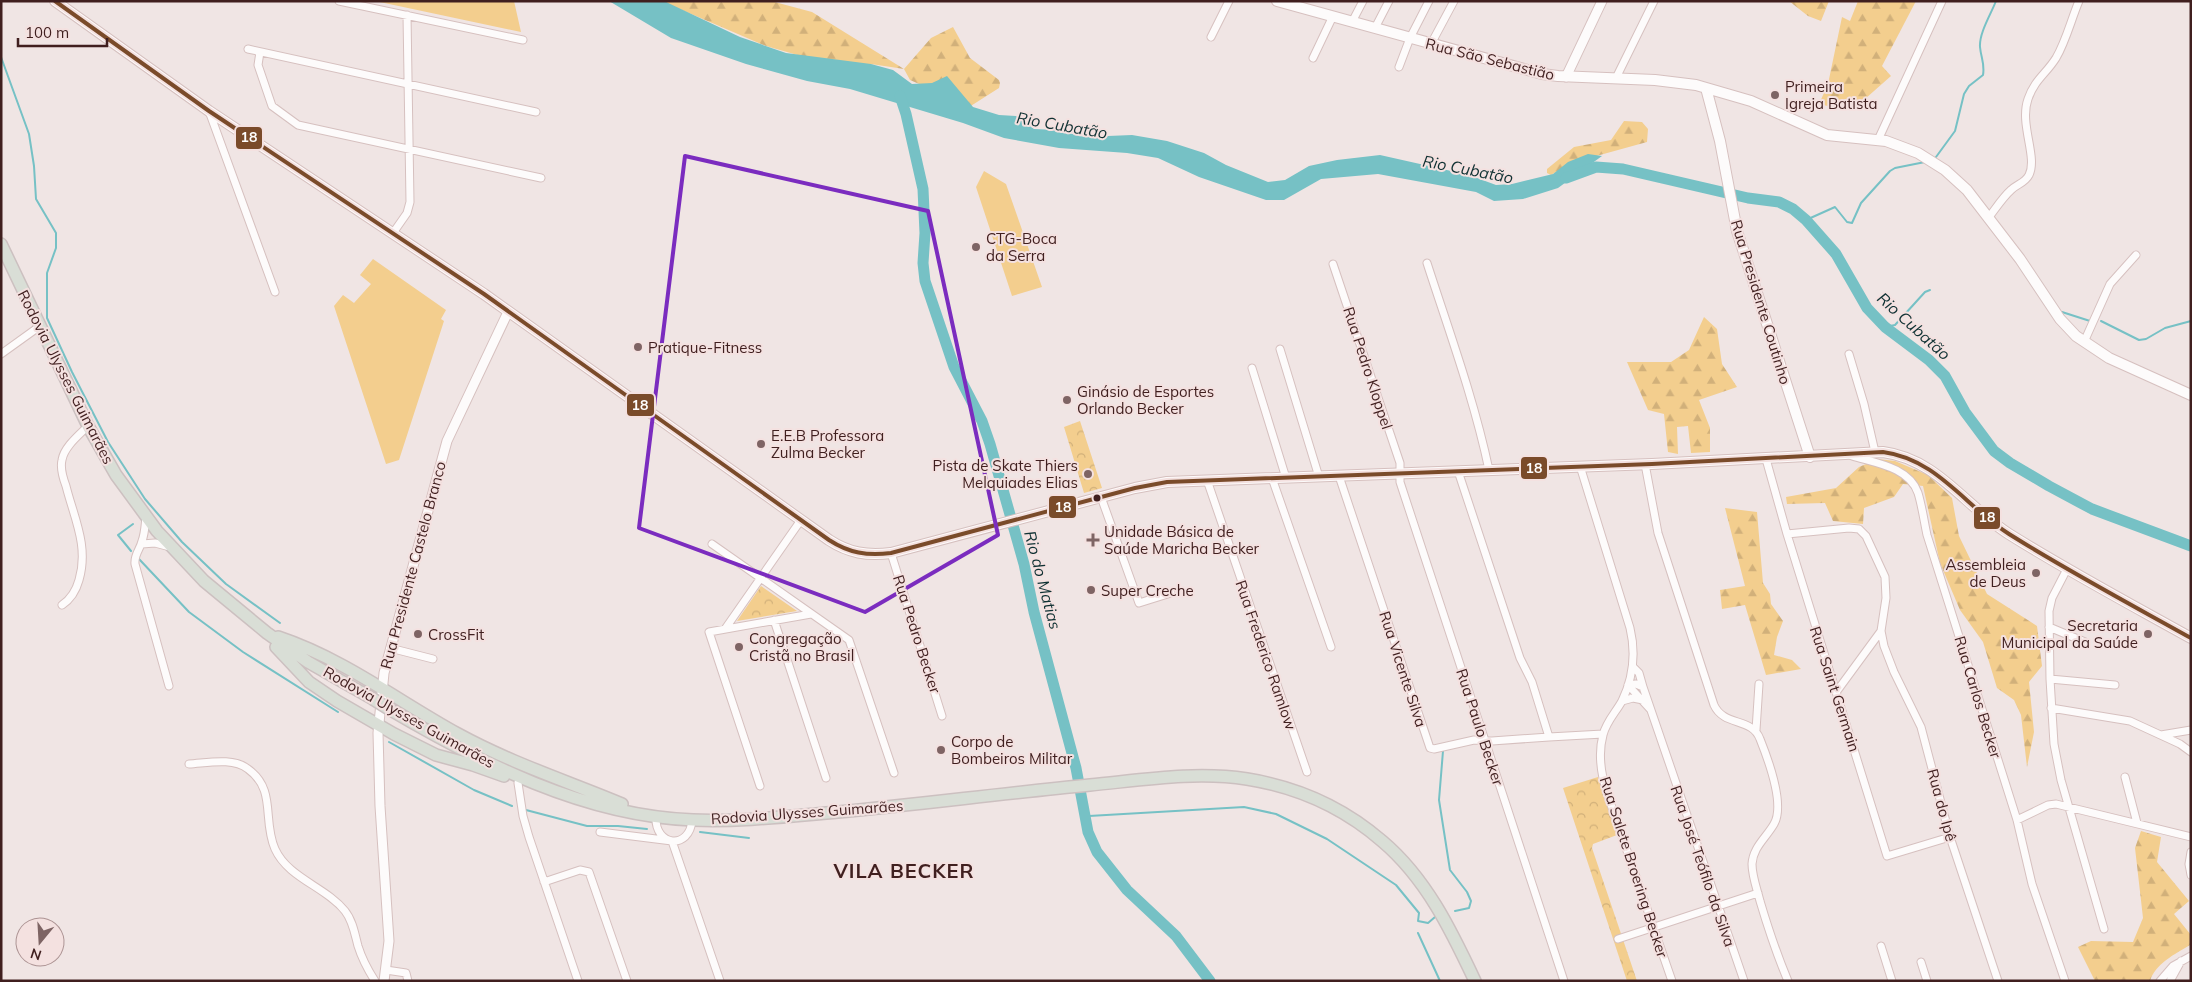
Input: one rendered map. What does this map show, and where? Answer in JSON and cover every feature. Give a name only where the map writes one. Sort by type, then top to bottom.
[{"type":"highway","name":"Rodovia Ulysses Guimarães","points":[[1,244],[88,426],[116,475],[170,547],[204,581],[235,607],[267,633],[308,662],[475,756],[572,798],[652,816],[692,820],[764,819],[1171,777],[1217,776],[1272,784],[1323,802],[1367,829],[1403,862],[1431,896],[1476,981]]},
{"type":"highway","points":[[235,607],[254,630],[280,650],[309,682],[337,701],[436,755],[473,765],[518,783],[572,798]]},
{"type":"highway","points":[[267,633],[324,654],[459,734],[508,759],[652,816]]},
{"type":"main road","points":[[55,1],[209,111],[393,233],[508,312],[801,520],[836,544],[851,551],[868,555],[891,553],[1151,485],[1207,480],[1766,459],[1875,452],[1895,454],[1922,465],[1949,484],[1975,508],[2008,533],[2067,569],[2191,638]]},
{"type":"main road","name":"Rua São Sebastião","points":[[1277,1],[1302,4],[1352,22],[1537,72],[1566,77],[1670,81],[1706,88],[1756,103],[1827,135],[1878,140],[1902,146],[1937,164],[1959,182],[1989,217],[2060,319],[2084,342],[2109,358],[2191,394]]},
{"type":"main road","name":"Rua Presidente Coutinho","points":[[1706,88],[1720,141],[1734,221],[1810,456]]},
{"type":"street","points":[[339,1],[523,40]]},
{"type":"street","points":[[1211,37],[1229,1]]},
{"type":"street","points":[[1352,22],[1363,1]]},
{"type":"street","points":[[1375,28],[1389,1]]},
{"type":"street","points":[[1399,67],[1410,38],[1429,1]]},
{"type":"street","points":[[1431,44],[1454,1]]},
{"type":"street","points":[[1566,77],[1602,1]]},
{"type":"street","points":[[1616,78],[1654,1]]},
{"type":"street","points":[[1878,140],[1942,1]]},
{"type":"street","points":[[1989,217],[2009,192],[2025,181],[2030,173],[2031,161],[2025,122],[2026,104],[2037,80],[2057,56],[2079,1]]},
{"type":"street","points":[[393,233],[407,213],[410,202],[407,15]]},
{"type":"street","points":[[1313,58],[1333,16]]},
{"type":"street","points":[[248,49],[536,112]]},
{"type":"street","points":[[260,52],[258,65],[272,106],[298,125],[541,178]]},
{"type":"street","points":[[209,111],[275,292]]},
{"type":"street","points":[[2084,342],[2110,284],[2136,254]]},
{"type":"street","points":[[1426,263],[1462,370],[1482,437],[1489,470]]},
{"type":"street","name":"Rua Pedro Kloppel","points":[[1333,264],[1373,378],[1400,463],[1400,474]]},
{"type":"street","name":"Rua Presidente Castelo Branco","points":[[384,981],[389,941],[380,806],[379,724],[381,688],[390,648],[447,441],[508,312]]},
{"type":"street","points":[[1,354],[40,326]]},
{"type":"street","points":[[1280,349],[1319,477]]},
{"type":"street","points":[[1848,354],[1866,411],[1875,452]]},
{"type":"street","points":[[1252,368],[1286,478]]},
{"type":"street","points":[[62,605],[72,596],[77,586],[82,569],[84,550],[65,484],[61,461],[71,444],[88,426]]},
{"type":"street","name":"Rua Carlos Becker","points":[[1847,454],[1897,470],[1909,479],[1917,491],[1927,535],[2017,820],[2032,884],[2065,981]]},
{"type":"street","name":"Rua Saint Germain","points":[[1766,459],[1787,534],[1886,856],[1950,837]]},
{"type":"street","points":[[1645,464],[1658,533],[1714,705],[1717,712],[1725,718],[1756,730]]},
{"type":"street","name":"Rua Salete Broering Becker","points":[[1580,466],[1630,628],[1634,648],[1628,685],[1622,701],[1603,734],[1601,757],[1604,782],[1672,981]]},
{"type":"street","points":[[1458,471],[1517,649],[1532,682],[1549,737]]},
{"type":"street","name":"Rua Paulo Becker","points":[[1400,474],[1400,482],[1564,981]]},
{"type":"street","name":"Rua Vicente Silva","points":[[1339,476],[1430,748],[1434,750],[1474,740],[1603,734]]},
{"type":"street","points":[[1272,478],[1331,647]]},
{"type":"street","name":"Rua Frederico Ramlow","points":[[1207,480],[1306,772]]},
{"type":"street","points":[[1102,497],[1139,603],[1171,592]]},
{"type":"street","points":[[146,517],[142,544],[136,554],[135,564],[169,686]]},
{"type":"street","points":[[725,629],[801,520]]},
{"type":"street","points":[[1787,534],[1849,528],[1863,532],[1885,576],[1886,598],[1881,631],[1837,692]]},
{"type":"street","points":[[142,544],[155,543],[170,547]]},
{"type":"street","points":[[712,544],[849,640],[894,773]]},
{"type":"street","name":"Rua Pedro Becker","points":[[891,553],[942,716]]},
{"type":"street","points":[[2067,569],[2050,602],[2051,708],[2056,757],[2068,806],[2104,929]]},
{"type":"street","points":[[760,786],[709,632],[811,614]]},
{"type":"street","points":[[774,620],[826,778]]},
{"type":"street","points":[[2049,627],[2086,642]]},
{"type":"street","name":"Rua do Ipê","points":[[1881,631],[1884,646],[1894,672],[1921,727],[1950,837],[1998,981]]},
{"type":"street","points":[[390,648],[433,659]]},
{"type":"street","name":"Rua José Teófilo da Silva","points":[[1632,667],[1639,672],[1663,750],[1744,981]]},
{"type":"street","points":[[2050,679],[2116,685]]},
{"type":"street","points":[[1628,685],[1636,684],[1643,687]]},
{"type":"street","points":[[1758,684],[1756,730],[1775,787],[1778,808],[1777,818],[1757,847],[1754,856],[1753,872],[1770,932],[1788,981]]},
{"type":"street","points":[[1628,685],[1650,709]]},
{"type":"street","points":[[1622,701],[1633,698],[1643,700]]},
{"type":"street","points":[[2051,708],[2126,720],[2180,744],[2191,752]]},
{"type":"street","points":[[2160,735],[2191,730]]},
{"type":"street","points":[[189,764],[237,763],[249,769],[261,782],[266,791],[269,826],[275,850],[290,868],[346,911],[364,962],[375,981]]},
{"type":"street","points":[[2125,777],[2137,823]]},
{"type":"street","points":[[518,783],[523,816],[578,981]]},
{"type":"street","points":[[2017,820],[2052,804],[2068,806],[2191,837]]},
{"type":"street","points":[[652,816],[661,836],[672,841],[720,981]]},
{"type":"street","points":[[600,832],[672,841],[684,838],[689,832],[692,820]]},
{"type":"street","points":[[2191,852],[2188,864],[2191,875]]},
{"type":"street","points":[[544,882],[580,870],[590,872],[627,981]]},
{"type":"street","points":[[1618,939],[1758,893]]},
{"type":"street","points":[[1881,946],[1892,981]]},
{"type":"street","points":[[2160,981],[2173,966],[2191,956]]},
{"type":"street","points":[[2170,981],[2183,959]]},
{"type":"street","points":[[1921,962],[1927,981]]},
{"type":"street","points":[[386,970],[406,973],[408,981]]},
{"type":"highlighted area","points":[[685,156],[928,211],[998,535],[865,612],[639,528]]},
{"type":"green space","points":[[375,1],[514,1],[521,32]]},
{"type":"green space","points":[[661,1],[771,1],[812,12],[904,69],[871,64],[829,64],[766,46]]},
{"type":"green space","points":[[1789,1],[1829,1],[1821,21],[1808,16]]},
{"type":"green space","points":[[1858,1],[1916,1],[1882,66],[1891,76],[1857,106],[1851,101],[1832,107],[1819,104],[1828,84],[1842,17],[1850,21]]},
{"type":"green space","points":[[953,27],[970,58],[999,80],[1000,83],[999,88],[966,109],[949,97],[910,80],[904,69],[931,38]]},
{"type":"green space","points":[[1624,121],[1642,122],[1648,129],[1647,142],[1571,163],[1551,175],[1547,173],[1547,169],[1574,147],[1611,140]]},
{"type":"green space","points":[[984,171],[1006,184],[1042,287],[1012,296],[976,187]]},
{"type":"green space","points":[[373,259],[446,310],[441,319],[444,321],[399,460],[386,464],[334,306],[343,295],[354,303],[371,284],[360,275]]},
{"type":"green space","points":[[1704,317],[1717,329],[1722,364],[1737,387],[1699,400],[1710,428],[1710,452],[1691,453],[1688,426],[1677,427],[1678,454],[1668,452],[1664,414],[1648,410],[1627,362],[1671,362],[1689,350]]},
{"type":"green space","points":[[1080,421],[1102,488],[1084,493],[1064,427]]},
{"type":"green space","points":[[1878,459],[1895,461],[1928,475],[1952,498],[1959,536],[1987,594],[2037,626],[2042,666],[2029,682],[2034,732],[2027,767],[2021,715],[2014,700],[1997,688],[1983,642],[1960,610],[1940,563],[1923,486],[1903,484],[1894,497],[1864,508],[1863,524],[1833,521],[1825,503],[1787,504],[1786,497],[1836,488],[1859,467]]},
{"type":"green space","points":[[1725,508],[1757,512],[1763,583],[1770,594],[1771,604],[1783,621],[1777,637],[1774,655],[1792,660],[1801,669],[1766,675],[1745,605],[1722,609],[1720,590],[1745,586]]},
{"type":"green space","points":[[761,586],[797,611],[737,621]]},
{"type":"green space","points":[[1598,777],[1617,835],[1593,844],[1592,848],[1637,981],[1627,981],[1563,788]]},
{"type":"green space","points":[[2141,831],[2161,837],[2157,862],[2189,901],[2174,914],[2191,935],[2190,945],[2156,969],[2150,981],[2095,981],[2078,947],[2091,941],[2133,942],[2143,918],[2135,848]]},
{"type":"water","points":[[609,1],[664,1],[740,37],[786,53],[871,64],[893,70],[912,84],[932,83],[947,76],[973,107],[999,115],[1016,116],[1034,129],[1057,130],[1084,137],[1132,135],[1167,141],[1204,153],[1226,165],[1268,182],[1285,180],[1309,166],[1337,160],[1380,155],[1469,175],[1496,185],[1512,184],[1553,174],[1568,162],[1588,154],[1602,156],[1558,188],[1523,199],[1494,201],[1476,192],[1378,174],[1321,179],[1284,200],[1266,200],[1199,177],[1158,158],[1127,153],[1059,148],[1004,138],[963,123],[850,89],[807,81],[746,64],[671,38]]},
{"type":"waterway","points":[[1936,157],[1955,131],[1964,94],[1969,86],[1983,75],[1984,68],[1980,42],[1983,30],[1996,1]]},
{"type":"waterway","points":[[1,57],[29,134],[34,166],[36,199],[56,233],[56,248],[47,273],[47,318],[72,372],[108,442],[145,499],[182,542],[226,584],[280,623]]},
{"type":"waterway","name":"Rio do Matias","points":[[900,96],[906,114],[923,189],[925,233],[923,263],[925,281],[954,367],[982,421],[990,444],[1024,564],[1034,612],[1076,768],[1088,832],[1097,852],[1127,890],[1176,936],[1210,981]]},
{"type":"waterway","points":[[1806,220],[1835,207],[1847,222],[1852,223],[1861,203],[1890,171],[1895,168],[1925,162]]},
{"type":"waterway","name":"Rio Cubatão","points":[[1566,178],[1596,167],[1623,169],[1748,198],[1779,202],[1793,209],[1806,220],[1836,254],[1867,308],[1885,327],[1929,360],[1945,376],[1965,412],[1994,451],[2010,463],[2092,509],[2191,546]]},
{"type":"waterway","points":[[1885,327],[1895,325],[1925,292],[1930,290]]},
{"type":"waterway","points":[[2062,312],[2090,321]]},
{"type":"waterway","points":[[2101,321],[2139,340],[2146,339],[2165,328],[2191,321]]},
{"type":"waterway","points":[[131,551],[118,535],[133,524]]},
{"type":"waterway","points":[[139,559],[189,612],[243,652],[338,712]]},
{"type":"waterway","points":[[389,742],[474,790],[512,806]]},
{"type":"waterway","points":[[1443,751],[1439,800],[1450,870],[1467,892],[1471,901],[1469,908],[1455,911]]},
{"type":"waterway","points":[[1084,815],[1244,807],[1276,814],[1327,839],[1396,885],[1419,913],[1418,921],[1428,923],[1435,917]]},
{"type":"waterway","points":[[526,810],[587,826],[618,826],[647,829]]},
{"type":"waterway","points":[[700,832],[749,838]]},
{"type":"waterway","points":[[1418,933],[1440,981]]},
{"type":"transit line","name":"18","points":[[55,1],[209,111],[484,294],[829,540],[851,551],[866,554],[891,553],[1135,488],[1167,482],[1652,464],[1883,452],[1902,456],[1919,464],[1950,485],[1993,523],[2009,534],[2191,638]]},
{"type":"place","name":"Primeira Igreja Batista","points":[[1775,95]]},
{"type":"place","name":"CTG-Boca da Serra","points":[[976,247]]},
{"type":"place","name":"Pratique-Fitness","points":[[638,347]]},
{"type":"place","name":"Ginásio de Esportes Orlando Becker","points":[[1067,400]]},
{"type":"place","name":"E.E.B Professora Zulma Becker","points":[[761,444]]},
{"type":"place","name":"Pista de Skate Thiers Melquiades Elias","points":[[1088,474]]},
{"type":"place","name":"Unidade Básica de Saúde Maricha Becker","points":[[1093,540]]},
{"type":"place","name":"Assembleia de Deus","points":[[2036,573]]},
{"type":"place","name":"Super Creche","points":[[1091,590]]},
{"type":"place","name":"CrossFit","points":[[418,634]]},
{"type":"place","name":"Secretaria Municipal da Saúde","points":[[2148,634]]},
{"type":"place","name":"Congregação Cristã no Brasil","points":[[739,647]]},
{"type":"place","name":"Corpo de Bombeiros Militar","points":[[941,750]]},
{"type":"district","name":"VILA BECKER","points":[[904,870]]}]
